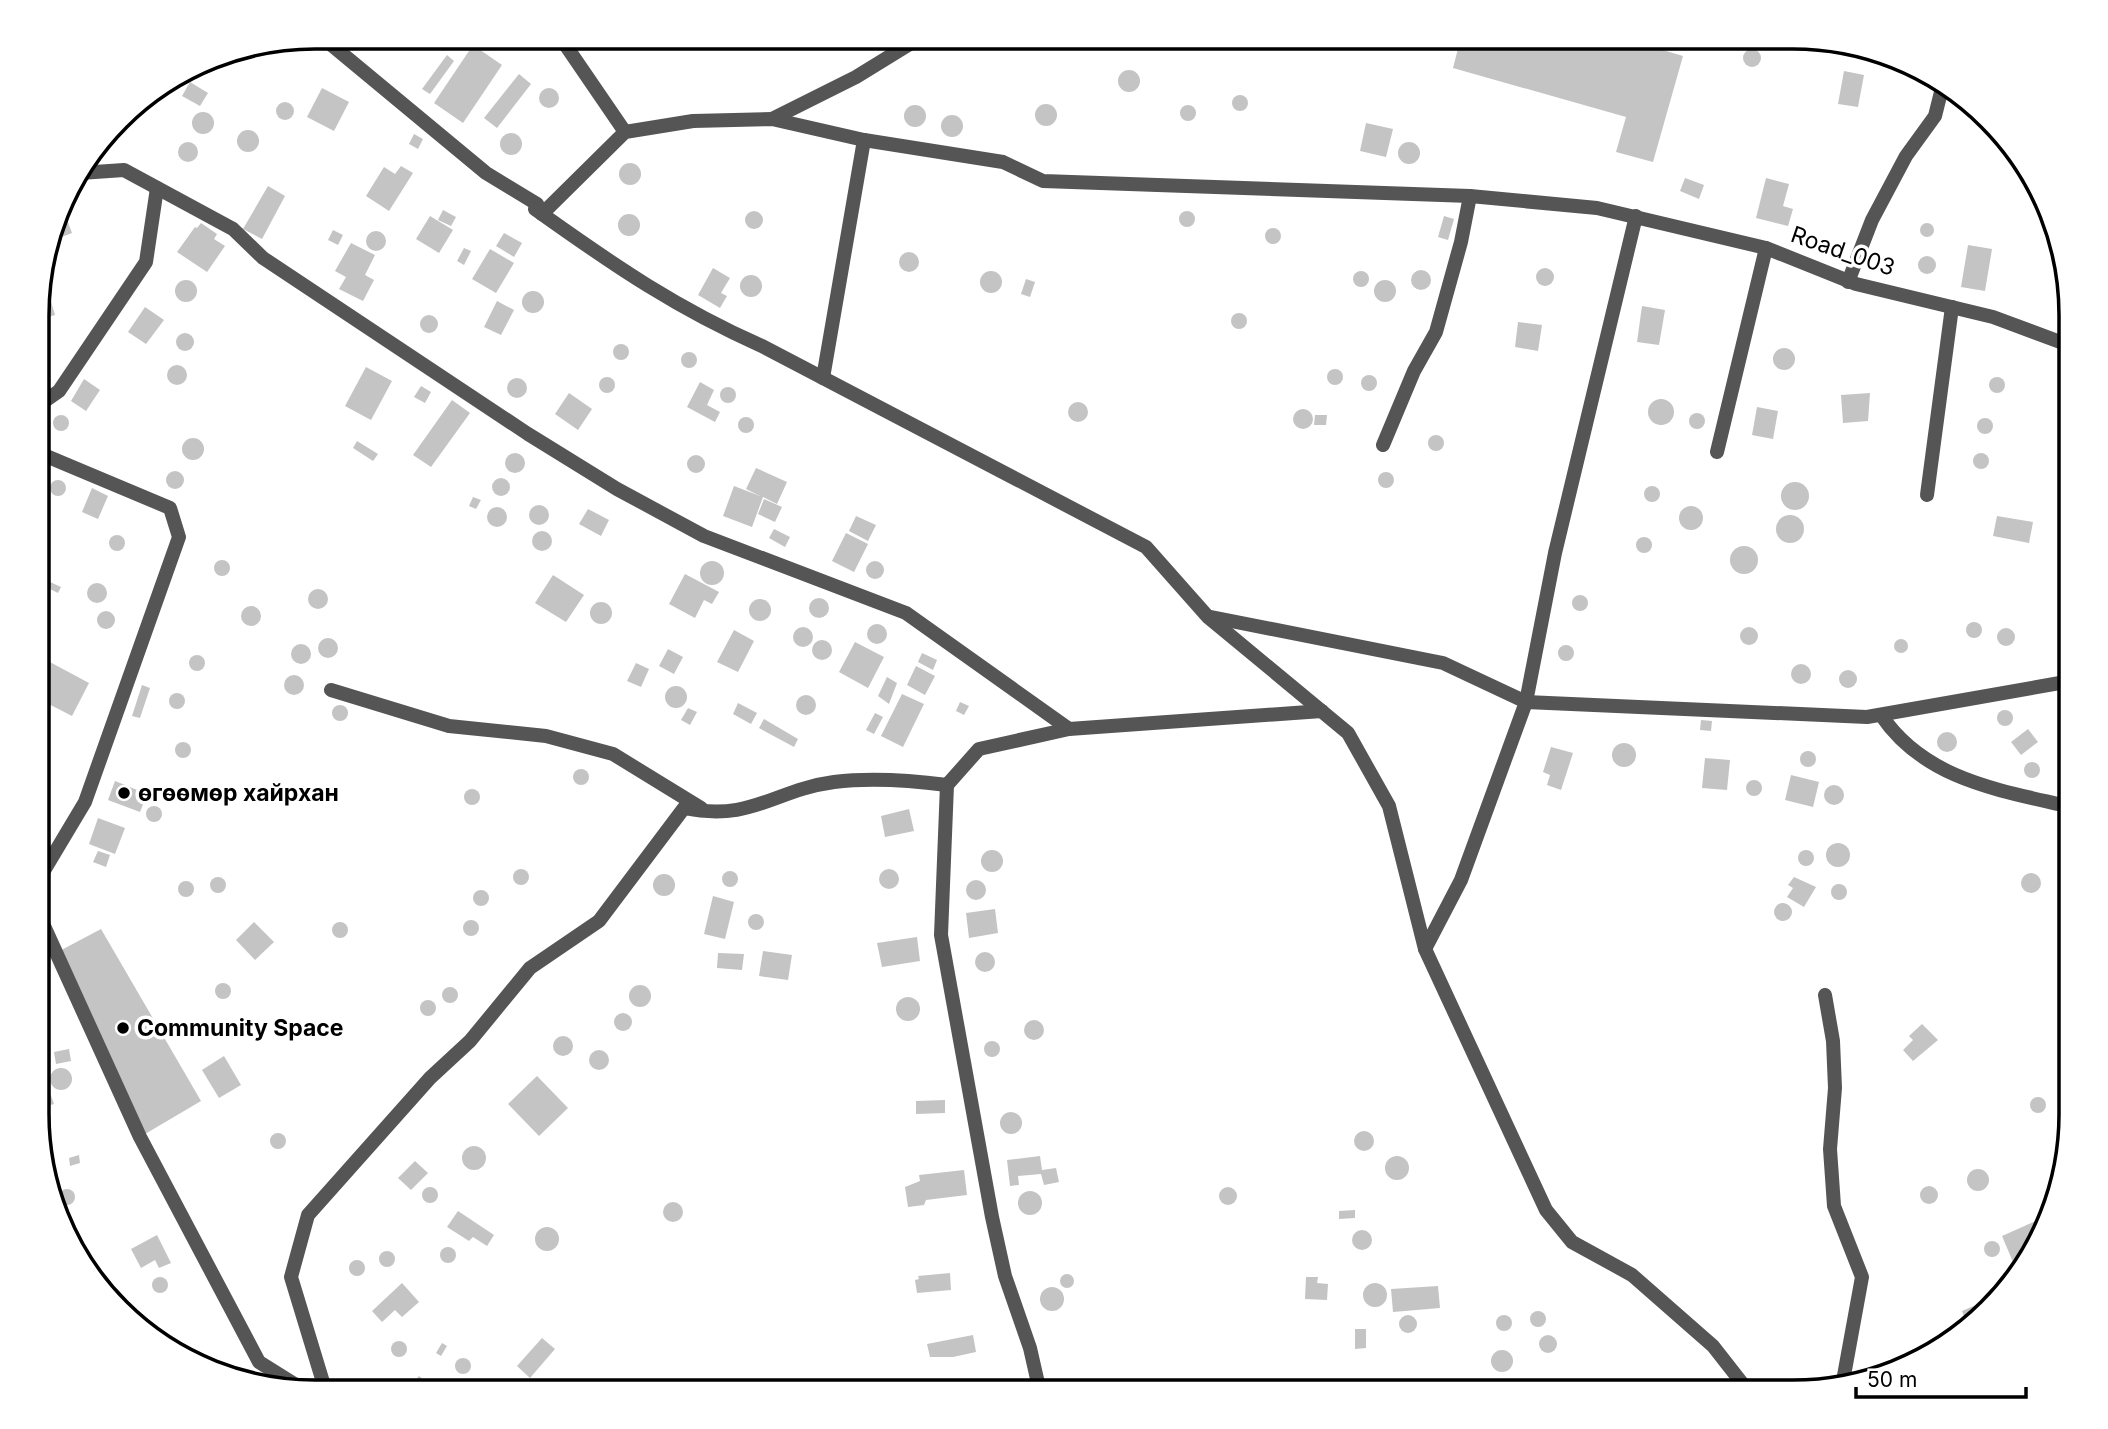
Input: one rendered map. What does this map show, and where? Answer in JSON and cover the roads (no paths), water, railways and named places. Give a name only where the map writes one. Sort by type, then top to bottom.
[{"type":"street","points":[[336,49],[486,173],[537,204],[542,214],[646,287],[702,320],[761,345],[1146,547],[1208,617],[1348,733],[1389,806],[1425,949],[1546,1210],[1572,1242],[1632,1275],[1713,1346],[1740,1380]]},
{"type":"street","points":[[568,49],[625,132]]},
{"type":"street","points":[[542,214],[625,132],[693,121],[772,119],[856,76],[901,49]]},
{"type":"street","points":[[1848,282],[1872,220],[1906,156],[1935,116],[1941,94]]},
{"type":"street","name":"Road_003","points":[[772,119],[864,140],[1003,162],[1043,181],[1471,196],[1597,208],[1766,248],[1848,282],[1993,317],[2059,342]]},
{"type":"street","points":[[823,378],[864,140]]},
{"type":"street","points":[[91,172],[124,170],[233,229],[263,258],[528,434],[617,489],[704,536],[906,613],[1069,729]]},
{"type":"street","points":[[49,398],[59,391],[146,262],[157,188]]},
{"type":"street","points":[[1383,445],[1414,371],[1436,332],[1471,196]]},
{"type":"street","points":[[1425,949],[1461,880],[1526,702],[1555,552],[1636,216]]},
{"type":"street","points":[[1717,452],[1766,248]]},
{"type":"street","points":[[1927,495],[1952,307]]},
{"type":"street","points":[[49,457],[170,508],[180,537],[85,802],[49,862]]},
{"type":"street","points":[[1208,617],[1443,663],[1526,702],[1732,714],[1867,717],[2059,683]]},
{"type":"street","points":[[331,690],[449,726],[546,736],[613,754],[712,814]]},
{"type":"street","points":[[1037,1380],[1030,1348],[1005,1276],[992,1217],[943,948],[947,785],[979,749],[1069,729],[1322,711]]},
{"type":"street","points":[[1881,715],[1896,738],[1957,779],[2059,804]]},
{"type":"street","points":[[322,1380],[291,1277],[308,1215],[430,1078],[470,1041],[530,968],[599,921],[684,808],[712,814],[754,808],[833,782],[896,778],[947,785]]},
{"type":"street","points":[[49,937],[140,1137],[259,1362],[285,1378]]},
{"type":"street","points":[[1825,995],[1833,1041],[1835,1088],[1830,1149],[1834,1206],[1862,1277],[1844,1375]]},
{"type":"place","name":"өгөөмөр хайрхан","points":[[124,793]]},
{"type":"place","name":"Community Space","points":[[123,1028]]}]
